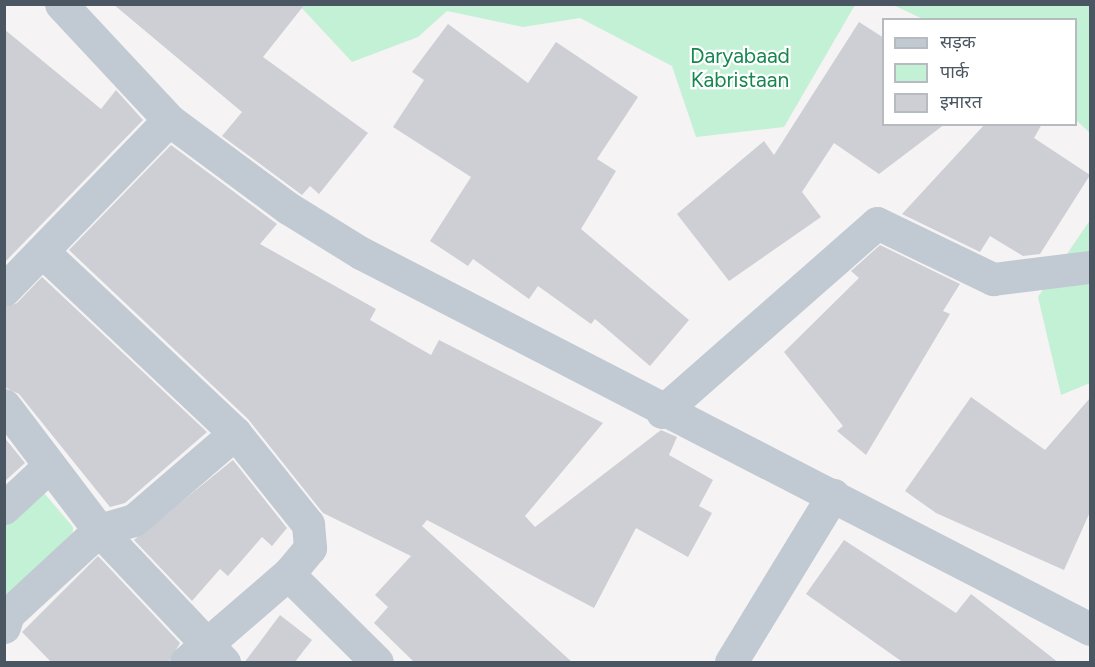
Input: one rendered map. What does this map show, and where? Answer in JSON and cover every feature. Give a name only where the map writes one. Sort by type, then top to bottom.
[{"type":"street","points":[[61,4],[169,120],[288,208],[361,253],[662,412],[1086,620]]},
{"type":"street","points":[[4,290],[169,120]]},
{"type":"street","points":[[662,412],[877,223],[993,279],[1090,267]]},
{"type":"street","points":[[4,405],[46,456],[48,467],[206,657],[310,548],[310,530],[235,433],[43,252]]},
{"type":"street","points":[[4,627],[8,614],[99,530],[134,520],[235,433]]},
{"type":"street","points":[[4,508],[48,467]]},
{"type":"street","points":[[731,663],[833,495]]},
{"type":"street","points":[[288,573],[377,663]]},
{"type":"green space","name":"Daryabaad Kabristaan","points":[[299,5],[855,5],[784,127],[696,137],[672,66],[580,18],[523,27],[447,11],[418,37],[352,62]]},
{"type":"green space","points":[[893,5],[1090,5],[1090,133],[1077,121],[1077,18],[921,18]]},
{"type":"green space","points":[[1090,220],[1090,383],[1061,395],[1038,297]]},
{"type":"green space","points":[[44,493],[73,527],[72,548],[5,604],[5,513],[24,495]]},
{"type":"building","points":[[113,4],[305,4],[263,57],[368,133],[319,194],[310,186],[302,195],[222,136],[242,112]]},
{"type":"building","points":[[859,22],[882,37],[882,126],[942,126],[879,174],[834,143],[802,192],[821,217],[729,281],[677,214],[764,141],[774,155]]},
{"type":"building","points":[[448,24],[528,83],[556,42],[638,97],[597,159],[616,171],[581,229],[689,320],[650,366],[595,319],[591,324],[538,286],[529,299],[473,259],[468,266],[430,241],[471,177],[393,127],[424,80],[412,72]]},
{"type":"building","points":[[4,29],[101,109],[116,90],[143,120],[4,263]]},
{"type":"building","points":[[983,126],[1041,126],[1034,138],[1090,175],[1040,254],[1023,256],[990,236],[980,252],[902,214]]},
{"type":"building","points":[[171,145],[277,224],[260,244],[376,309],[370,320],[431,355],[439,340],[603,423],[525,516],[535,527],[661,430],[677,437],[669,455],[713,480],[699,506],[712,513],[688,557],[636,528],[594,608],[427,520],[422,526],[573,663],[415,663],[374,623],[388,607],[375,595],[411,556],[323,513],[248,419],[69,250]]},
{"type":"building","points":[[880,245],[960,284],[943,311],[950,314],[866,455],[837,431],[843,426],[784,352],[859,278],[851,271]]},
{"type":"building","points":[[42,277],[207,432],[125,503],[110,507],[19,394],[4,387],[4,308],[17,303]]},
{"type":"building","points":[[971,397],[1045,450],[1090,398],[1090,512],[1064,570],[936,513],[905,491]]},
{"type":"building","points":[[4,437],[25,463],[4,482]]},
{"type":"building","points":[[233,460],[287,528],[272,546],[262,537],[228,576],[220,569],[192,601],[134,540]]},
{"type":"building","points":[[844,540],[956,613],[971,594],[1059,663],[904,663],[806,594]]},
{"type":"building","points":[[98,556],[180,643],[168,663],[52,663],[22,632]]},
{"type":"building","points":[[280,615],[312,640],[294,663],[244,663]]}]
